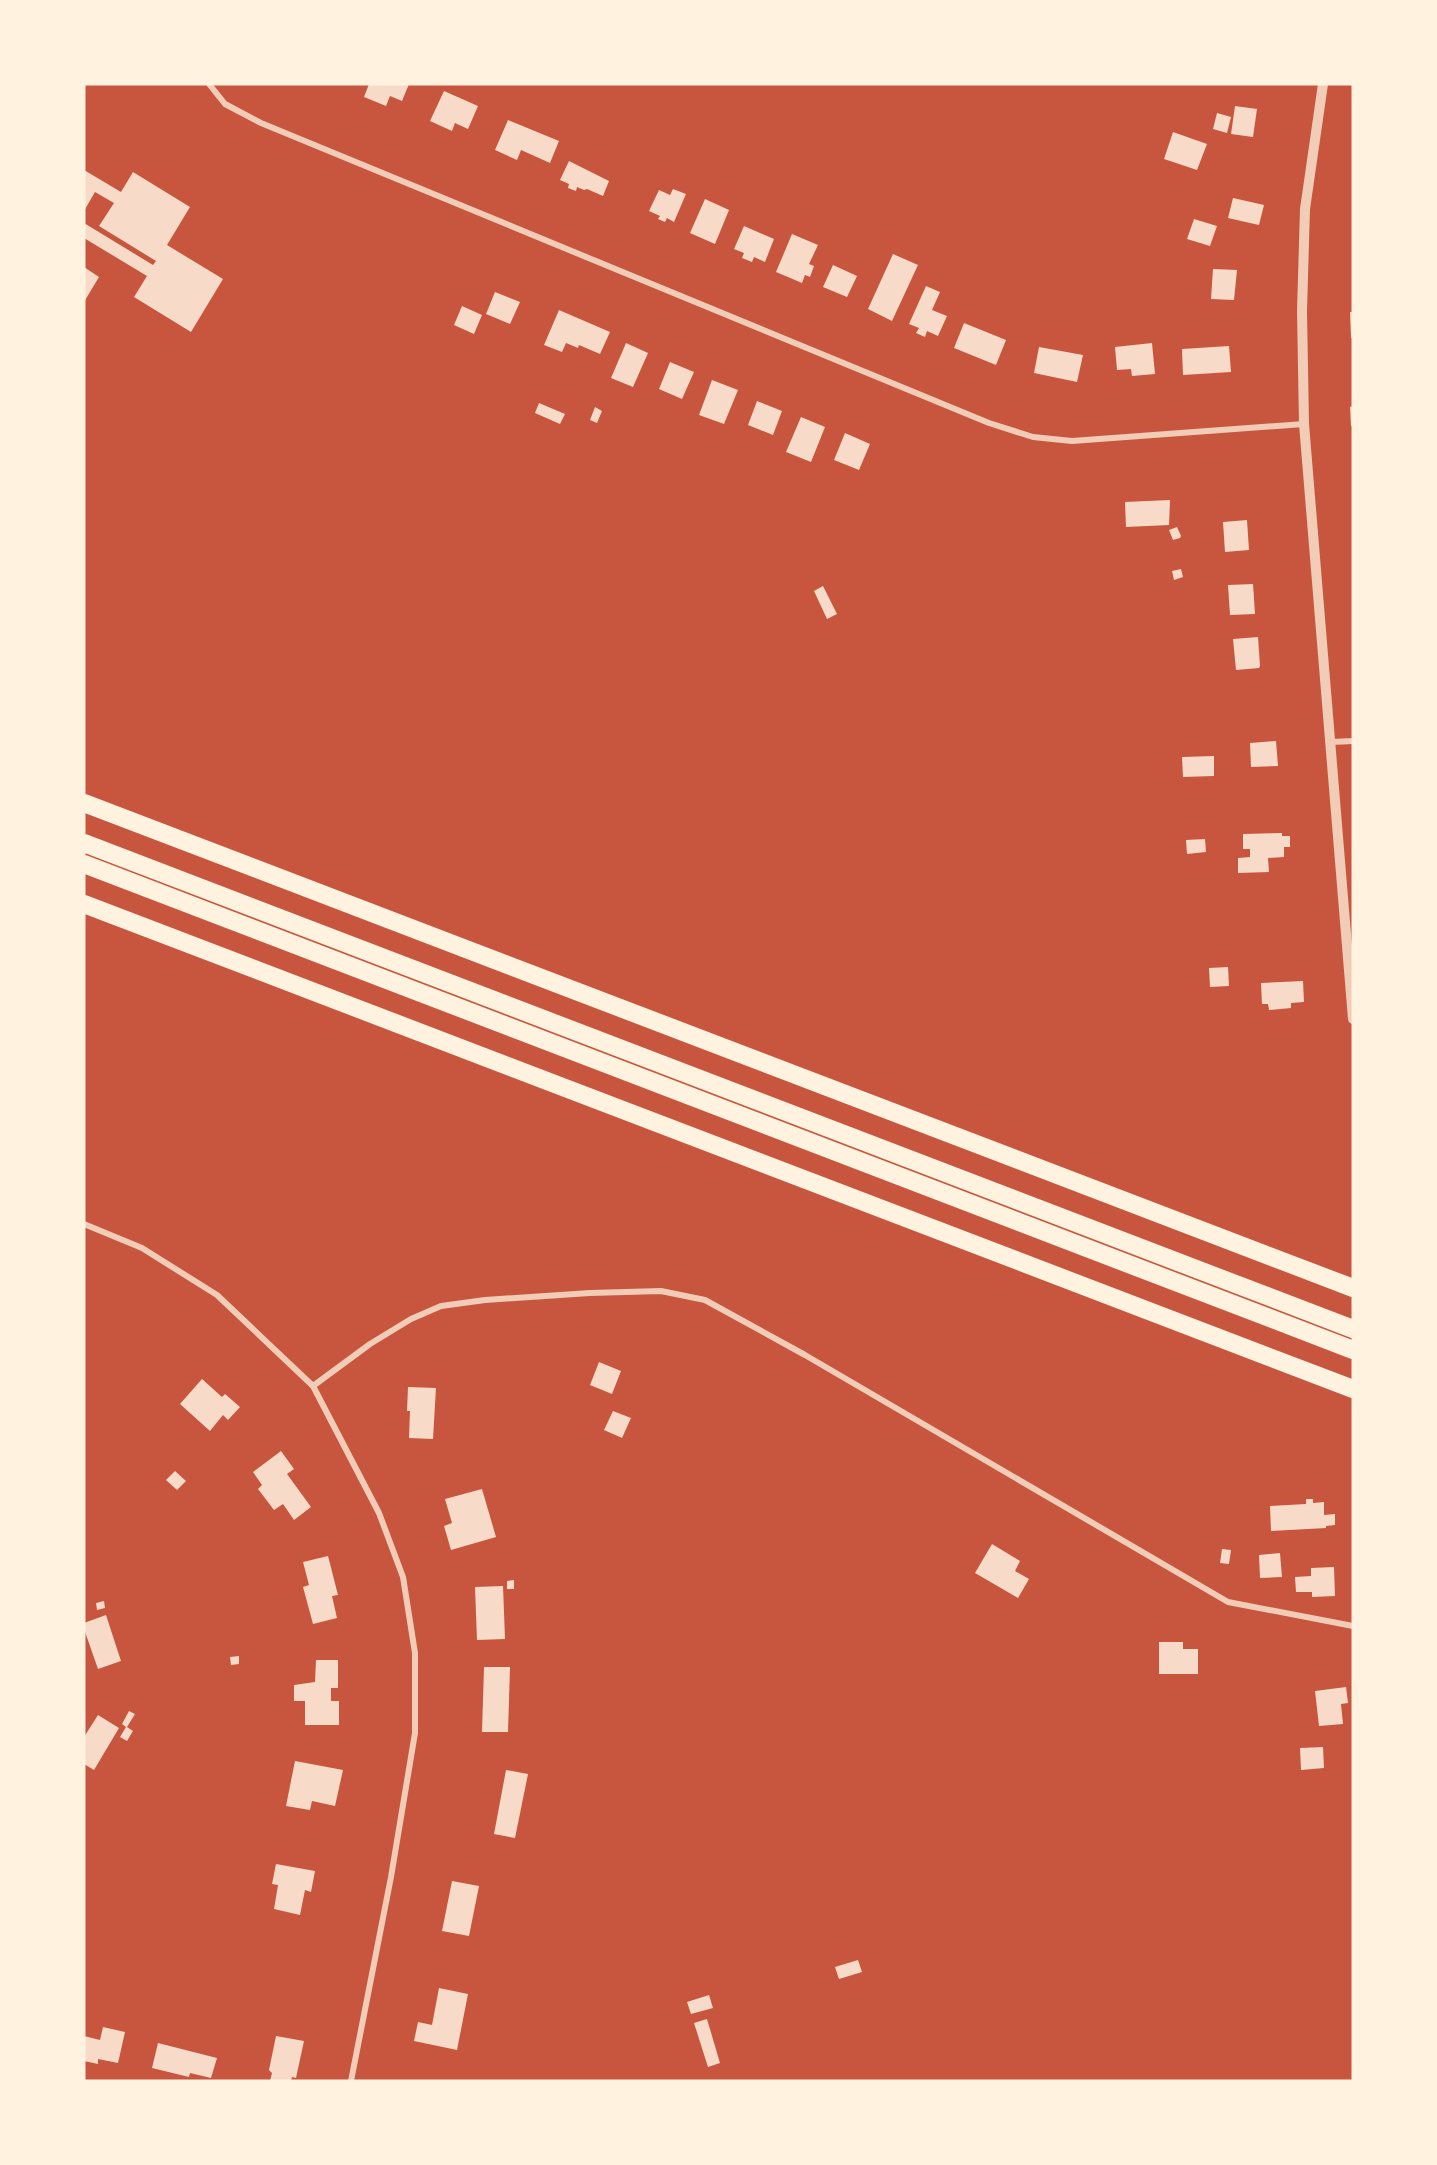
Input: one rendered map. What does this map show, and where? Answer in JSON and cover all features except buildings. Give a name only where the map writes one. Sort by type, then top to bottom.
[{"type":"highway","points":[[84,803],[1353,1288]]},
{"type":"highway","points":[[84,843],[1353,1329]]},
{"type":"highway","points":[[84,864],[1353,1350]]},
{"type":"highway","points":[[84,904],[1345,1386]]},
{"type":"street","points":[[209,84],[225,104],[261,123],[989,423],[1034,437],[1072,441],[1304,424]]},
{"type":"street","points":[[1323,84],[1305,209],[1302,310],[1304,424],[1353,1019]]},
{"type":"street","points":[[1331,742],[1353,741]]},
{"type":"street","points":[[84,1224],[142,1248],[217,1295],[313,1386],[379,1513],[403,1578],[415,1653],[415,1733],[351,2081]]},
{"type":"street","points":[[313,1386],[370,1344],[411,1319],[441,1306],[485,1300],[661,1291],[705,1300],[805,1355],[1228,1602],[1353,1626]]}]
